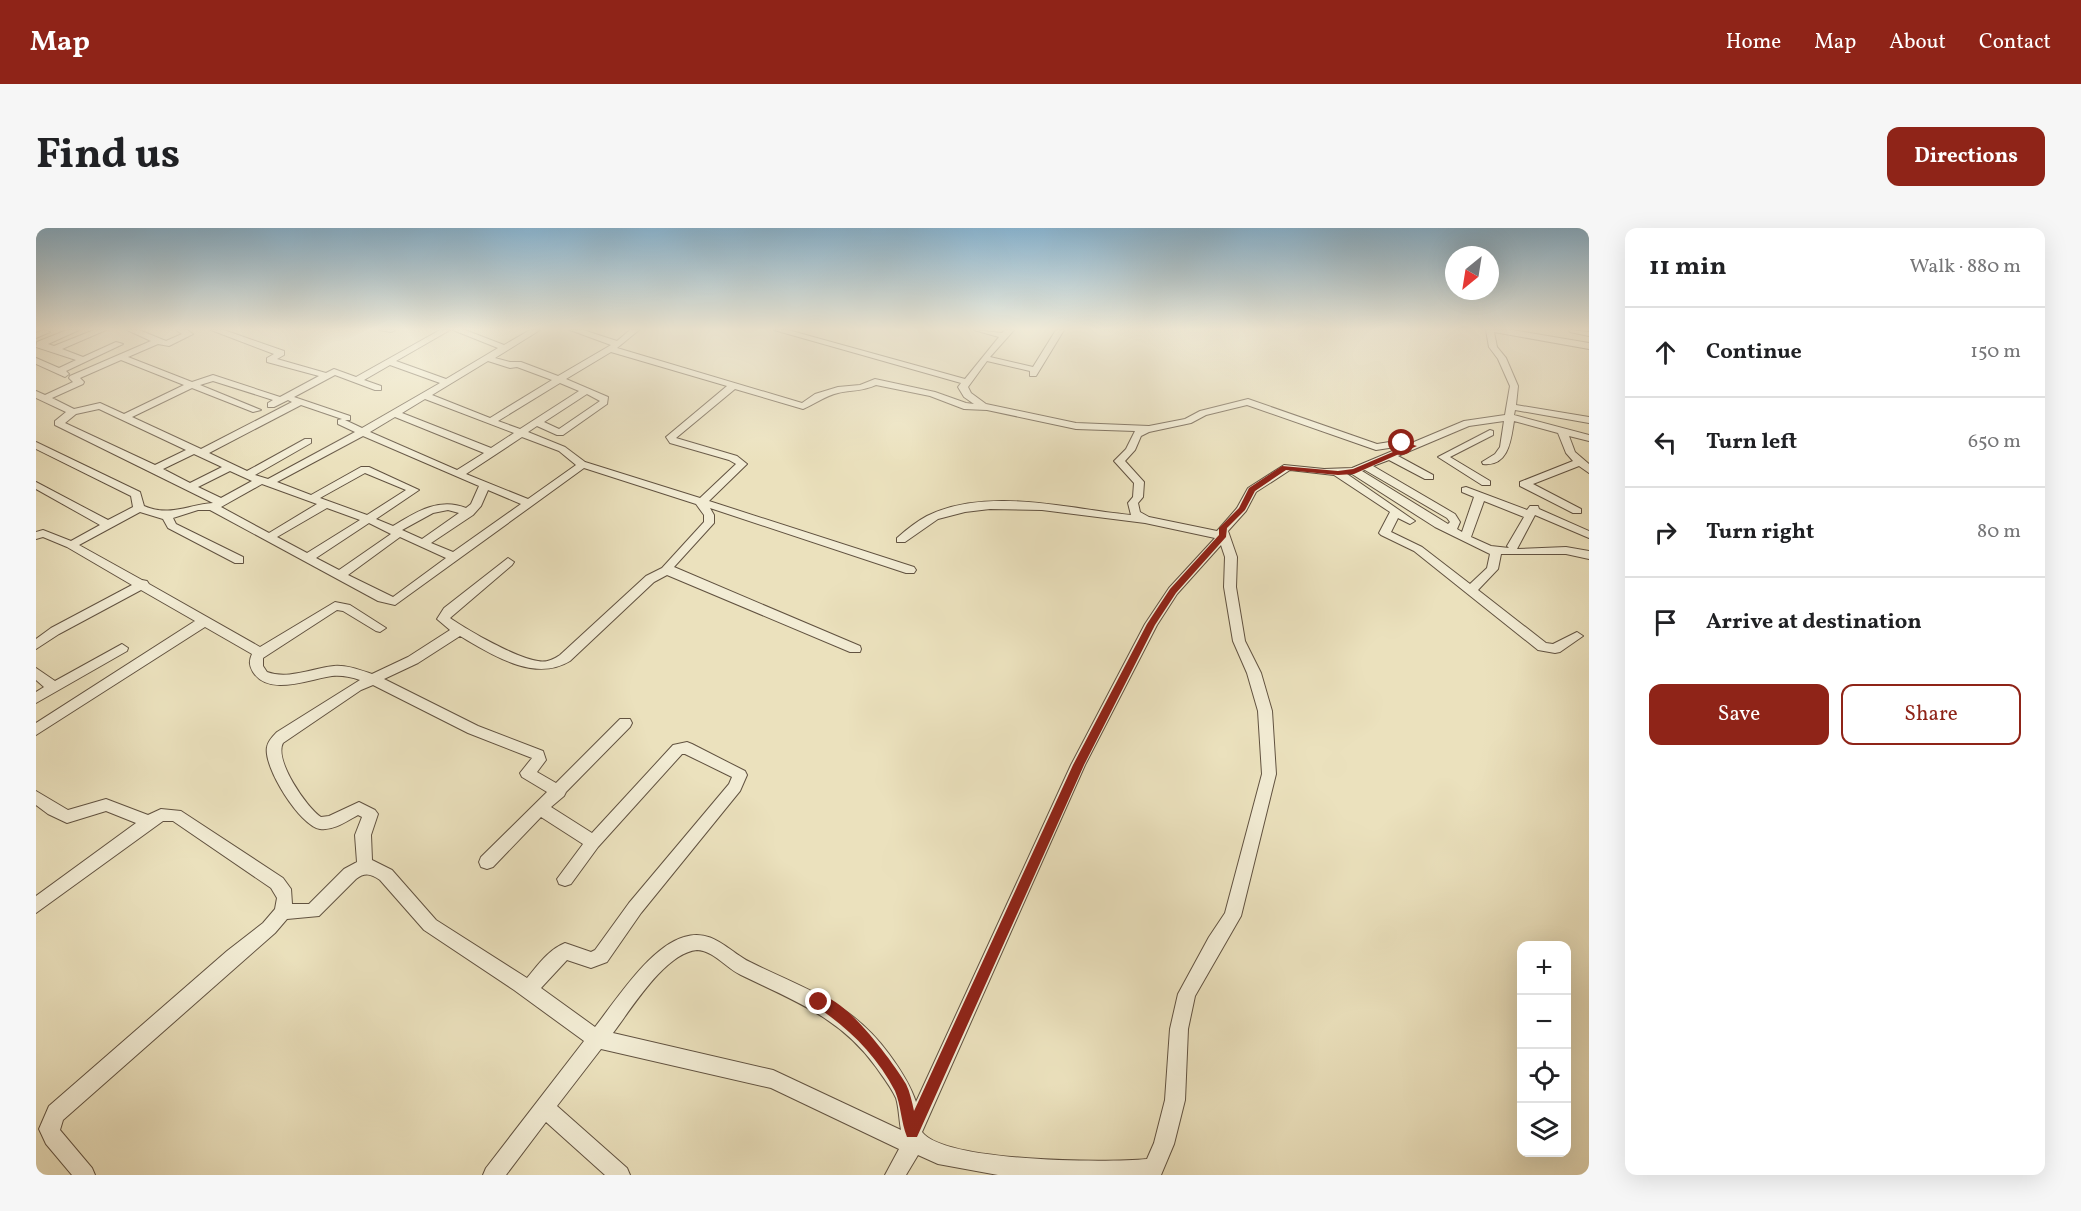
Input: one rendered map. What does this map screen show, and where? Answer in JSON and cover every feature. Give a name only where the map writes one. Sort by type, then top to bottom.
[{"type":"street","points":[[45,395],[80,382],[65,374]]},
{"type":"street","points":[[73,378],[82,374]]},
{"type":"street","points":[[164,374],[256,410]]},
{"type":"street","points":[[321,374],[327,376]]},
{"type":"street","points":[[271,405],[330,374]]},
{"type":"street","points":[[340,374],[378,387]]},
{"type":"street","points":[[357,380],[368,374]]},
{"type":"street","points":[[425,374],[447,382]]},
{"type":"street","points":[[139,508],[158,516],[166,516],[194,506],[217,505],[363,432],[460,374]]},
{"type":"street","points":[[535,422],[560,433],[606,399],[545,374]]},
{"type":"street","points":[[491,421],[566,374]]},
{"type":"street","points":[[697,374],[803,406],[819,396],[838,390],[862,388],[875,382],[932,394],[964,406],[994,409]]},
{"type":"street","points":[[938,374],[966,382]]},
{"type":"street","points":[[972,374],[963,389],[976,403],[994,409],[1068,425],[1111,429],[1149,429]]},
{"type":"street","points":[[1145,520],[1135,513],[1133,503],[1140,489],[1138,477],[1119,460],[1130,450],[1137,434],[1149,429],[1188,421],[1203,412],[1252,402],[1376,447],[1402,443],[1418,444],[1447,454],[1479,455],[1502,452],[1507,439],[1514,386],[1509,374]]},
{"type":"street","points":[[123,418],[191,385],[219,379],[300,402],[344,420],[363,432],[457,475],[530,504]]},
{"type":"street","points":[[36,384],[45,395],[73,412]]},
{"type":"street","points":[[701,503],[742,464],[733,458],[673,441],[671,437],[733,386]]},
{"type":"street","points":[[457,475],[586,390]]},
{"type":"street","points":[[426,396],[562,449],[582,465],[596,467],[910,570]]},
{"type":"street","points":[[155,469],[198,452],[300,402]]},
{"type":"street","points":[[454,557],[395,533],[369,519],[324,505],[247,475],[100,406],[73,412],[58,423],[191,486],[268,538],[395,601],[582,465]]},
{"type":"street","points":[[1511,412],[1562,431],[1589,438]]},
{"type":"street","points":[[493,1175],[663,957],[680,946],[705,943],[741,966],[819,1002],[846,1018],[877,1052],[902,1090],[913,1136],[928,1151],[950,1158],[1023,1169],[1152,1172],[1164,1144],[1175,1100],[1179,1029],[1187,994],[1233,916],[1269,774],[1263,701],[1254,673],[1239,641],[1230,587],[1232,557],[1223,536],[1223,528],[1242,509],[1252,490],[1285,468],[1353,470],[1470,422],[1511,412],[1589,420]]},
{"type":"street","points":[[396,414],[492,452]]},
{"type":"street","points":[[1470,422],[1507,439]]},
{"type":"street","points":[[1562,431],[1571,453],[1589,470]]},
{"type":"street","points":[[1479,455],[1490,433]]},
{"type":"street","points":[[247,475],[308,441]]},
{"type":"street","points":[[36,445],[136,494],[139,508]]},
{"type":"street","points":[[1447,454],[1443,457],[1446,460],[1486,483]]},
{"type":"street","points":[[1390,456],[1429,477]]},
{"type":"street","points":[[1577,511],[1524,484],[1579,462]]},
{"type":"street","points":[[191,486],[230,466]]},
{"type":"street","points":[[308,558],[414,490],[365,468],[310,499]]},
{"type":"street","points":[[1353,470],[1396,511],[1410,520]]},
{"type":"street","points":[[1353,470],[1451,516],[1455,522],[1451,529],[1465,538],[1492,549],[1512,555],[1557,551],[1589,555]]},
{"type":"street","points":[[36,485],[107,525]]},
{"type":"street","points":[[422,544],[469,513],[479,502],[484,486]]},
{"type":"street","points":[[1466,490],[1589,535]]},
{"type":"street","points":[[1513,546],[1544,495]]},
{"type":"street","points":[[1465,538],[1480,496]]},
{"type":"street","points":[[508,562],[444,614],[443,619],[459,630],[526,662],[537,666],[552,665],[579,645],[650,579],[666,570],[709,523],[709,515],[701,503]]},
{"type":"street","points":[[901,540],[939,515],[1008,504],[1075,510],[1145,520],[1223,536]]},
{"type":"street","points":[[268,538],[324,505]]},
{"type":"street","points":[[340,575],[432,508],[454,506],[469,513]]},
{"type":"street","points":[[71,544],[139,508]]},
{"type":"street","points":[[1396,511],[1385,532],[1418,549],[1547,649],[1555,649],[1577,636]]},
{"type":"street","points":[[166,516],[172,526],[239,560]]},
{"type":"street","points":[[38,531],[71,544],[260,653]]},
{"type":"street","points":[[895,1175],[1078,765],[1151,624],[1173,591],[1223,536]]},
{"type":"street","points":[[1470,591],[1486,578],[1497,554],[1492,549]]},
{"type":"street","points":[[666,570],[855,649]]},
{"type":"street","points":[[36,645],[55,631],[143,584]]},
{"type":"street","points":[[380,628],[346,608],[335,606],[260,653],[255,659],[256,667],[260,674],[270,680],[295,678],[330,670],[374,678],[410,699],[538,755],[538,760],[528,773],[559,792]]},
{"type":"street","points":[[36,730],[205,621]]},
{"type":"street","points":[[364,867],[363,835],[370,814],[359,808],[326,823],[313,820],[295,798],[276,758],[274,748],[282,736],[374,678],[413,660],[459,630]]},
{"type":"street","points":[[36,698],[122,648]]},
{"type":"street","points":[[36,673],[54,688]]},
{"type":"street","points":[[488,862],[625,723]]},
{"type":"street","points":[[528,990],[554,959],[565,951],[591,960],[601,956],[635,908],[735,787],[740,775],[681,747],[593,842],[565,879]]},
{"type":"street","points":[[36,797],[67,817],[106,805],[149,822]]},
{"type":"street","points":[[541,809],[593,842]]},
{"type":"street","points":[[36,906],[161,815],[176,815],[283,889],[285,898],[283,912],[269,928],[56,1113],[49,1129],[85,1175]]},
{"type":"street","points":[[283,912],[313,911],[350,874],[364,867],[373,867],[386,876],[430,925],[597,1039],[773,1079],[907,1143],[913,1136]]},
{"type":"street","points":[[545,1108],[620,1175]]},
{"type":"route","points":[[819,1002],[846,1018],[877,1052],[902,1090],[912,1132],[1078,765],[1151,624],[1173,591],[1223,536],[1223,528],[1242,509],[1252,490],[1285,468],[1338,473],[1354,471],[1413,446],[1402,443]]}]
